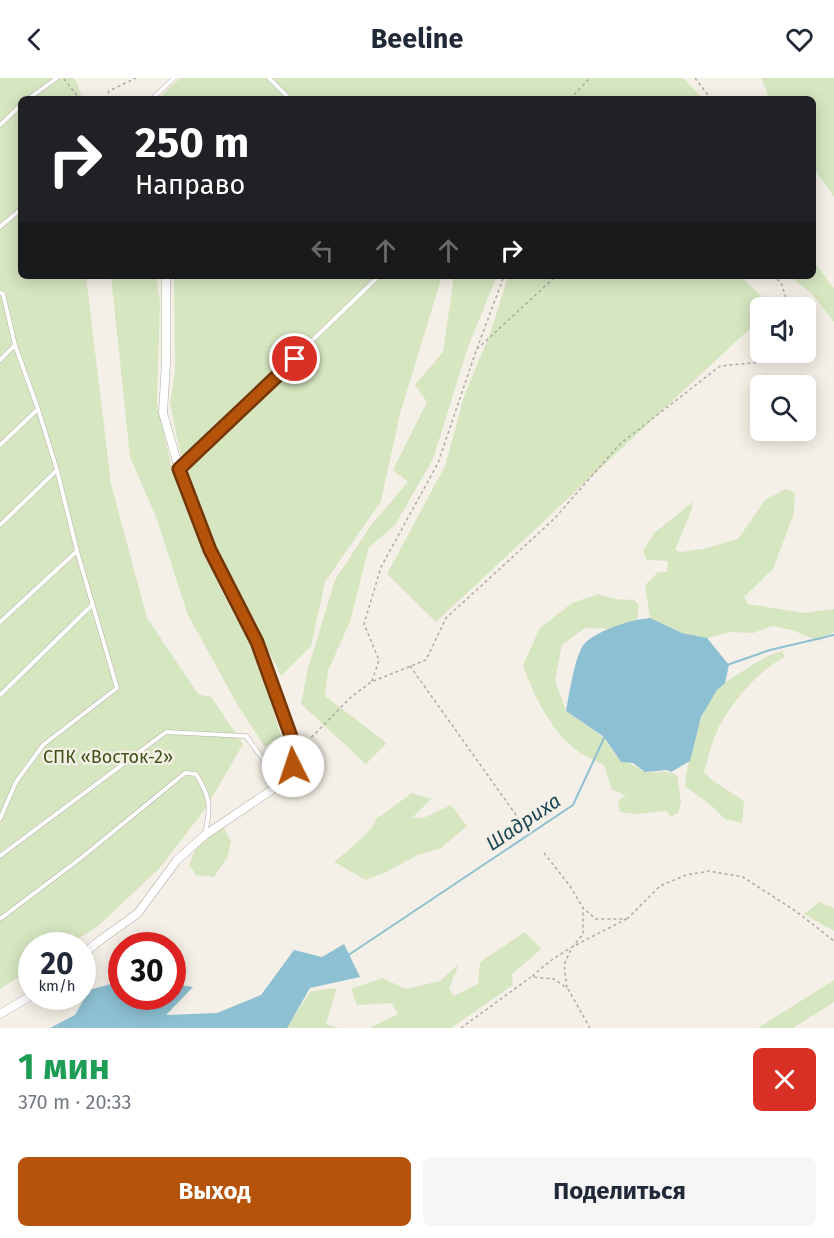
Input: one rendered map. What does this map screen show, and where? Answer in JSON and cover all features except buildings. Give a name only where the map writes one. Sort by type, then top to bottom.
[{"type":"street","points":[[96,943],[138,913],[177,860],[205,835],[273,789],[293,766],[297,753],[257,642],[210,550],[179,469],[163,413],[166,362],[166,279]]},
{"type":"street","points":[[0,1014],[18,1003]]},
{"type":"lane","points":[[32,96],[57,78]]},
{"type":"lane","points":[[155,96],[174,78]]},
{"type":"lane","points":[[269,78],[287,96]]},
{"type":"lane","points":[[0,125],[18,108]]},
{"type":"lane","points":[[0,226],[18,211]]},
{"type":"lane","points":[[179,469],[376,279]]},
{"type":"lane","points":[[0,293],[3,294],[15,345],[57,470],[77,551],[117,688],[43,745],[16,782],[0,819]]},
{"type":"lane","points":[[0,360],[15,345]]},
{"type":"lane","points":[[0,445],[38,409]]},
{"type":"lane","points":[[0,525],[57,470]]},
{"type":"lane","points":[[0,622],[77,551]]},
{"type":"lane","points":[[0,695],[92,605]]},
{"type":"lane","points":[[0,856],[166,732],[246,736],[273,774],[273,789]]},
{"type":"lane","points":[[0,919],[81,858],[185,773],[196,774],[208,793],[209,818],[205,835]]},
{"type":"path","points":[[63,78],[78,96]]},
{"type":"path","points":[[108,96],[110,91],[136,78]]},
{"type":"path","points":[[573,96],[590,78]]},
{"type":"path","points":[[695,79],[709,96]]},
{"type":"path","points":[[371,682],[379,660],[364,624],[381,567],[438,463],[503,279]]},
{"type":"path","points":[[477,350],[553,279]]},
{"type":"path","points":[[776,279],[781,282],[786,297]]},
{"type":"path","points":[[297,753],[350,698],[371,682],[426,660],[446,618],[554,519],[620,444],[720,366],[751,363]]},
{"type":"path","points":[[410,666],[526,829]]},
{"type":"path","points":[[544,853],[570,886],[583,908],[596,919],[626,919]]},
{"type":"path","points":[[461,1028],[532,977],[546,963],[592,935],[626,919],[660,886],[686,875],[709,871],[743,878],[797,912],[834,942]]},
{"type":"path","points":[[583,908],[583,934],[571,949],[564,965],[567,988],[590,1028]]},
{"type":"path","points":[[532,977],[555,979],[567,988]]},
{"type":"green space","name":"СПК «Восток-2»","points":[[0,78],[73,78],[77,82],[81,96],[18,96],[18,279],[86,279],[111,484],[147,618],[198,694],[211,697],[243,744],[206,808],[159,869],[98,926],[89,932],[18,932],[18,977],[0,989]]},
{"type":"green space","points":[[180,78],[683,78],[700,96],[161,96]]},
{"type":"green space","points":[[761,78],[834,78],[834,197],[816,171],[816,96],[769,96]]},
{"type":"green space","points":[[816,265],[834,288],[834,322],[815,297],[794,279],[816,279]]},
{"type":"green space","points":[[111,279],[156,279],[160,301],[157,403],[171,465],[220,588],[256,655],[281,736],[265,747],[237,704],[188,615],[156,517],[130,457]]},
{"type":"green space","points":[[174,279],[441,279],[400,414],[381,501],[325,582],[311,646],[281,676],[207,528],[182,461],[170,404],[175,371]]},
{"type":"green space","points":[[454,279],[496,279],[469,344],[433,459],[395,525],[369,547],[351,619],[328,671],[325,696],[387,743],[366,764],[301,704],[307,672],[335,580],[371,525],[408,482],[393,470],[427,402],[415,385],[443,352]]},
{"type":"green space","points":[[507,279],[743,279],[762,297],[750,297],[750,328],[436,622],[387,574],[445,466],[464,396],[491,331]]},
{"type":"green space","points":[[786,489],[795,493],[794,513],[773,569],[744,597],[748,604],[805,613],[834,609],[834,632],[819,641],[792,630],[773,626],[753,633],[731,632],[707,638],[682,633],[650,618],[645,585],[658,572],[667,572],[668,561],[647,560],[643,551],[654,533],[693,502],[675,550],[681,552],[703,549],[738,539],[766,499]]},
{"type":"green space","points":[[598,594],[615,599],[634,600],[639,605],[637,620],[609,629],[585,628],[562,645],[555,680],[566,711],[604,738],[621,762],[643,771],[667,772],[677,775],[681,802],[678,813],[670,817],[667,811],[636,814],[620,812],[618,801],[626,795],[612,790],[604,765],[579,752],[552,724],[532,689],[523,665],[540,628],[572,603]]},
{"type":"green space","points":[[782,651],[785,657],[754,680],[735,702],[720,725],[712,745],[704,772],[744,801],[742,823],[725,819],[685,786],[700,722],[711,699],[721,686],[757,662]]},
{"type":"green space","points":[[412,793],[431,799],[412,818],[423,818],[451,805],[467,826],[441,848],[418,855],[366,880],[334,862],[371,829],[376,819]]},
{"type":"green space","points":[[223,826],[231,841],[228,856],[214,877],[196,875],[189,865],[196,848]]},
{"type":"green space","points":[[819,902],[834,908],[834,931],[804,914]]},
{"type":"green space","points":[[525,932],[541,949],[512,974],[513,985],[451,1028],[369,1028],[398,1014],[392,1003],[357,1005],[351,989],[382,978],[406,989],[440,981],[459,964],[449,988],[454,996],[478,984],[480,962]]},
{"type":"green space","points":[[834,980],[834,1002],[793,1028],[758,1028]]},
{"type":"green space","points":[[337,988],[326,1024],[338,1028],[286,1028],[311,991]]},
{"type":"water","points":[[650,618],[682,633],[707,638],[729,665],[725,683],[717,690],[701,717],[690,761],[671,772],[667,770],[645,772],[633,763],[621,762],[604,737],[566,711],[575,665],[585,643],[599,633],[616,626]]},
{"type":"water","points":[[344,944],[360,977],[310,988],[287,1028],[50,1028],[75,1015],[78,1010],[96,1010],[96,988],[108,985],[108,1010],[171,1010],[166,1015],[217,1013],[261,995],[294,950],[322,957]]},
{"type":"water","points":[[186,986],[193,987],[186,994]]},
{"type":"waterway","name":"Шадриха","points":[[727,665],[770,650],[834,635]]},
{"type":"waterway","name":"Шадриха","points":[[347,956],[573,805],[605,736]]},
{"type":"route","points":[[293,766],[297,753],[257,642],[210,550],[179,469],[295,359]]}]
